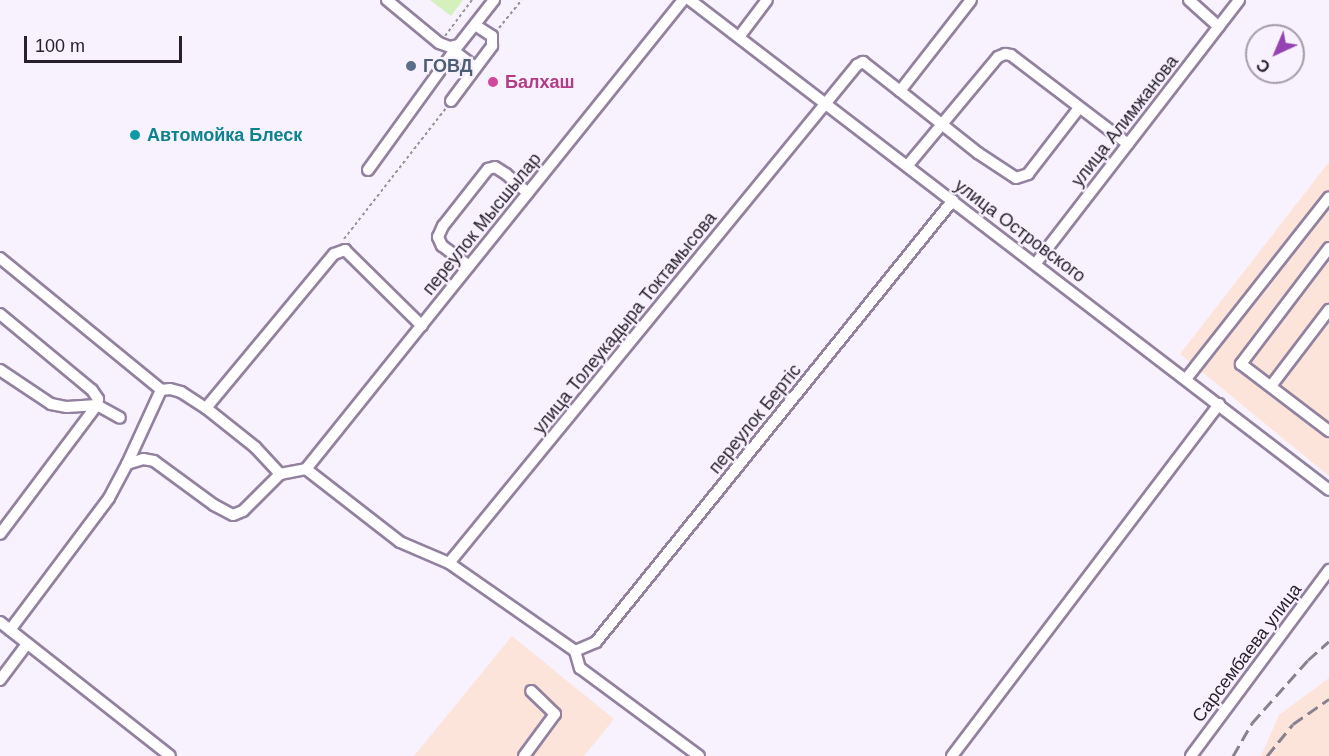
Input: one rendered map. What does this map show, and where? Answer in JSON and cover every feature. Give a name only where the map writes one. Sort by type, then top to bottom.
[{"type":"street","points":[[387,0],[439,43],[456,48],[475,67]]},
{"type":"street","points":[[368,170],[456,48],[494,0]]},
{"type":"street","name":"переулок Мысшылар","points":[[306,469],[683,0]]},
{"type":"street","name":"улица Островского","points":[[690,0],[954,200],[1329,490]]},
{"type":"street","points":[[739,37],[767,0]]},
{"type":"street","points":[[971,0],[900,92],[1012,178],[1028,174],[1079,108]]},
{"type":"street","points":[[1189,0],[1219,27]]},
{"type":"street","name":"улица Алимжанова","points":[[1036,263],[1239,0]]},
{"type":"street","points":[[451,101],[493,41],[492,36],[478,21]]},
{"type":"street","points":[[908,165],[999,57],[1005,54],[1011,55],[1128,144]]},
{"type":"street","name":"улица Толеукадыра Токтамысова","points":[[449,563],[861,62],[900,92]]},
{"type":"street","points":[[470,266],[442,246],[438,237],[443,226],[488,169],[495,168],[528,193]]},
{"type":"street","points":[[1186,379],[1329,197]]},
{"type":"street","name":"переулок Бертіс","points":[[575,651],[596,642],[954,200]]},
{"type":"street","points":[[1328,426],[1241,364],[1329,248]]},
{"type":"street","points":[[206,408],[334,254],[345,250],[422,326]]},
{"type":"street","points":[[0,258],[161,390],[181,392],[206,408],[255,447],[280,474]]},
{"type":"street","points":[[1271,386],[1329,310]]},
{"type":"street","points":[[0,315],[92,390],[99,399],[97,405],[0,534]]},
{"type":"street","points":[[0,370],[51,404],[97,405],[120,418]]},
{"type":"street","points":[[9,630],[109,498],[161,390]]},
{"type":"street","points":[[952,756],[1219,404]]},
{"type":"street","points":[[127,464],[143,459],[154,461],[214,505],[233,515],[243,511],[280,474],[306,469],[400,542],[449,563],[575,651],[580,668],[699,756]]},
{"type":"street","name":"Сарсембаева улица","points":[[1191,756],[1329,570]]},
{"type":"street","points":[[0,622],[170,756]]},
{"type":"street","points":[[0,680],[27,644]]},
{"type":"street","points":[[524,756],[555,714],[531,691]]},
{"type":"path","points":[[439,43],[472,0]]},
{"type":"path","points":[[478,21],[498,30],[522,0]]},
{"type":"path","points":[[334,254],[451,101]]},
{"type":"shaded area","points":[[1329,162],[1329,476],[1180,354]]},
{"type":"shaded area","points":[[512,636],[614,719],[584,756],[414,756]]},
{"type":"shaded area","points":[[1329,678],[1329,756],[1261,756],[1279,715]]},
{"type":"green space","points":[[430,0],[463,0],[451,16]]},
{"type":"railway","points":[[1233,756],[1252,723],[1308,660],[1329,641]]},
{"type":"railway","points":[[1267,756],[1293,724],[1329,699]]},
{"type":"place","name":"ГОВД","points":[[411,66]]},
{"type":"place","name":"Балхаш","points":[[493,82]]},
{"type":"place","name":"Автомойка Блеск","points":[[135,135]]}]
